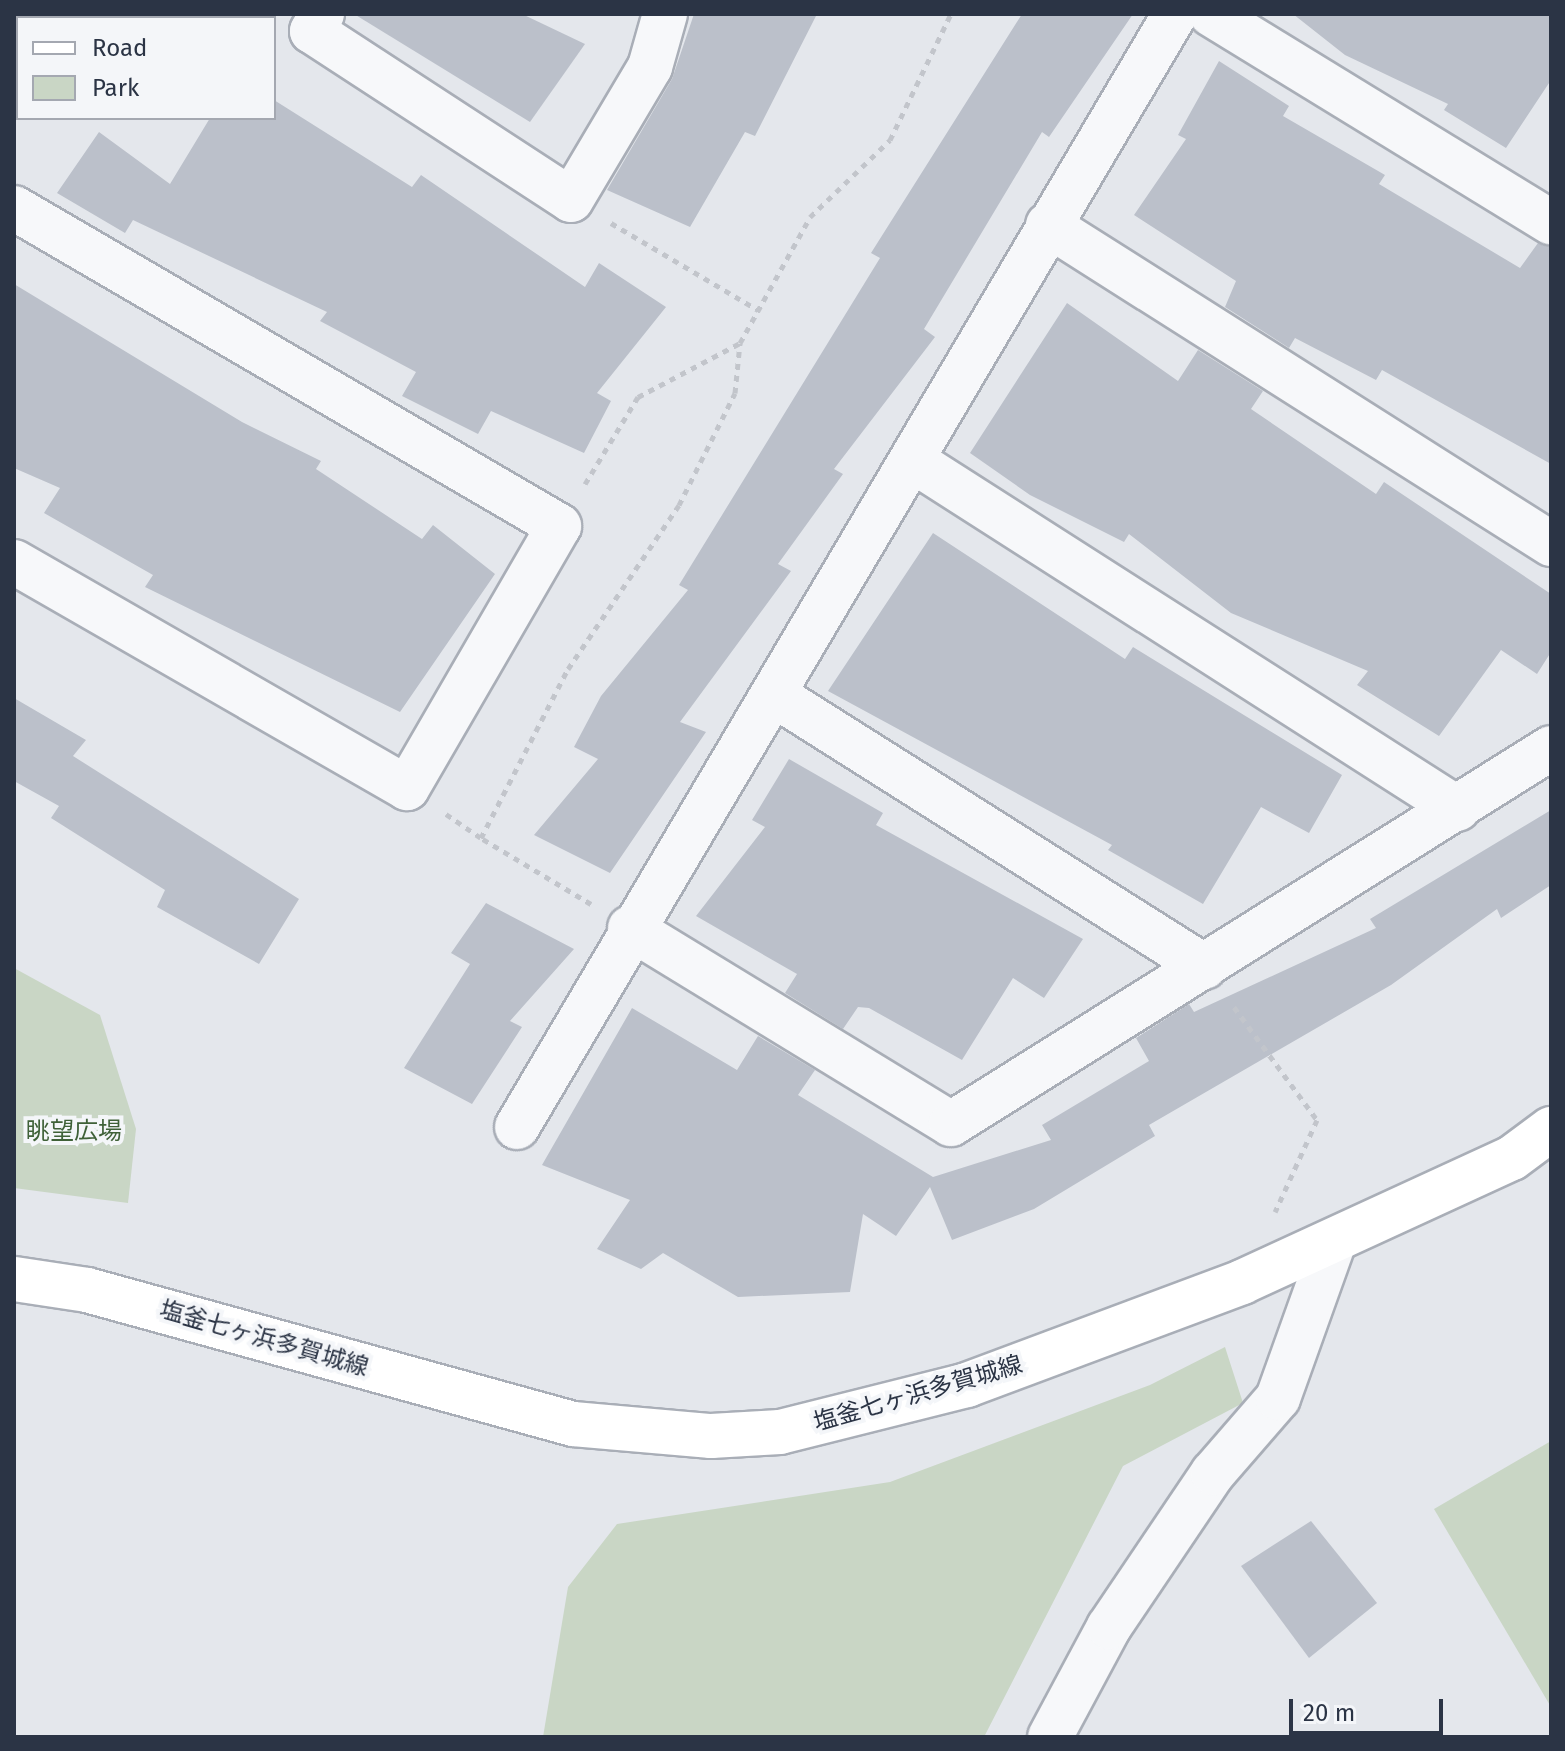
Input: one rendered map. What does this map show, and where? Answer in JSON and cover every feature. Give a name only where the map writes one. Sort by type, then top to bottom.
[{"type":"main road","name":"塩釜七ヶ浜多賀城線","points":[[14,1279],[87,1290],[573,1424],[711,1436],[846,1420],[952,1390],[1242,1282],[1333,1244],[1512,1158],[1551,1129]]},
{"type":"street","points":[[322,14],[312,31],[571,200],[650,67],[665,14]]},
{"type":"street","points":[[517,1127],[630,928],[776,696],[915,462],[1048,225],[1175,14]]},
{"type":"street","points":[[1211,14],[1551,222]]},
{"type":"street","points":[[14,208],[559,526],[407,788],[14,562]]},
{"type":"street","points":[[1048,225],[1551,544]]},
{"type":"street","points":[[915,462],[1458,809]]},
{"type":"street","points":[[776,696],[1205,967]]},
{"type":"street","points":[[630,928],[951,1124],[1551,748]]},
{"type":"street","points":[[1050,1737],[1109,1627],[1213,1473],[1278,1398],[1333,1244]]},
{"type":"path","points":[[630,928],[481,838],[568,669],[679,505],[735,393],[740,343],[810,217],[890,140],[951,14]]},
{"type":"path","points":[[571,200],[758,310]]},
{"type":"path","points":[[559,526],[638,397],[740,343]]},
{"type":"path","points":[[1205,967],[1317,1120],[1242,1282]]},
{"type":"green space","name":"眺望広場","points":[[14,968],[100,1015],[136,1129],[128,1203],[14,1188]]},
{"type":"green space","points":[[1225,1347],[1243,1403],[1123,1466],[984,1737],[543,1737],[568,1587],[617,1524],[890,1482],[1150,1385]]},
{"type":"green space","points":[[1551,1441],[1551,1707],[1434,1509]]},
{"type":"building","points":[[354,14],[522,14],[585,44],[530,122]]},
{"type":"building","points":[[694,14],[817,14],[755,136],[745,132],[690,227],[607,190],[672,79]]},
{"type":"building","points":[[1022,14],[1133,14],[1049,137],[1042,132],[924,329],[935,337],[834,469],[843,474],[778,564],[791,571],[680,722],[706,732],[610,873],[534,835],[598,759],[574,747],[601,696],[688,590],[679,585],[880,258],[871,253]]},
{"type":"building","points":[[1293,14],[1551,14],[1551,80],[1506,148],[1444,110],[1448,104],[1345,55]]},
{"type":"building","points":[[1219,61],[1289,106],[1283,116],[1385,175],[1379,184],[1520,268],[1538,243],[1551,247],[1551,464],[1382,370],[1376,380],[1295,338],[1289,348],[1225,307],[1236,281],[1134,215],[1186,139],[1178,135]]},
{"type":"building","points":[[276,101],[412,187],[421,175],[585,287],[599,263],[666,307],[597,393],[611,401],[584,453],[491,411],[478,434],[402,396],[416,372],[320,321],[327,312],[133,220],[125,233],[57,193],[99,132],[170,184],[209,120],[276,120]]},
{"type":"building","points":[[14,284],[242,422],[321,461],[316,469],[422,539],[433,525],[495,574],[400,712],[145,587],[153,575],[44,513],[60,488],[14,468]]},
{"type":"building","points":[[1067,303],[1178,381],[1198,350],[1263,391],[1251,409],[1376,494],[1384,482],[1551,594],[1551,652],[1537,674],[1501,650],[1439,736],[1357,685],[1368,671],[1231,613],[1129,534],[1124,542],[1030,495],[970,453]]},
{"type":"building","points":[[933,533],[1125,659],[1133,647],[1342,775],[1309,833],[1261,807],[1203,904],[1108,850],[1112,845],[828,691]]},
{"type":"building","points":[[14,698],[86,740],[73,756],[299,899],[259,964],[157,907],[165,890],[51,818],[59,806],[14,781]]},
{"type":"building","points":[[789,759],[883,813],[876,825],[1083,939],[1044,998],[1013,978],[962,1060],[869,1008],[858,1007],[843,1029],[785,993],[797,974],[696,916],[765,827],[752,820]]},
{"type":"building","points":[[1551,810],[1551,885],[1501,918],[1497,909],[1391,985],[1149,1125],[1155,1136],[1034,1209],[952,1240],[930,1187],[896,1236],[863,1214],[850,1292],[738,1297],[663,1253],[641,1269],[597,1249],[630,1200],[542,1165],[632,1008],[737,1070],[758,1036],[815,1070],[798,1095],[933,1177],[1051,1140],[1042,1125],[1149,1061],[1136,1038],[1189,1004],[1194,1012],[1376,928],[1370,919]]},
{"type":"building","points":[[486,903],[574,949],[510,1021],[522,1027],[472,1104],[404,1068],[470,964],[451,953]]},
{"type":"building","points":[[1311,1521],[1377,1603],[1309,1658],[1241,1566]]}]
